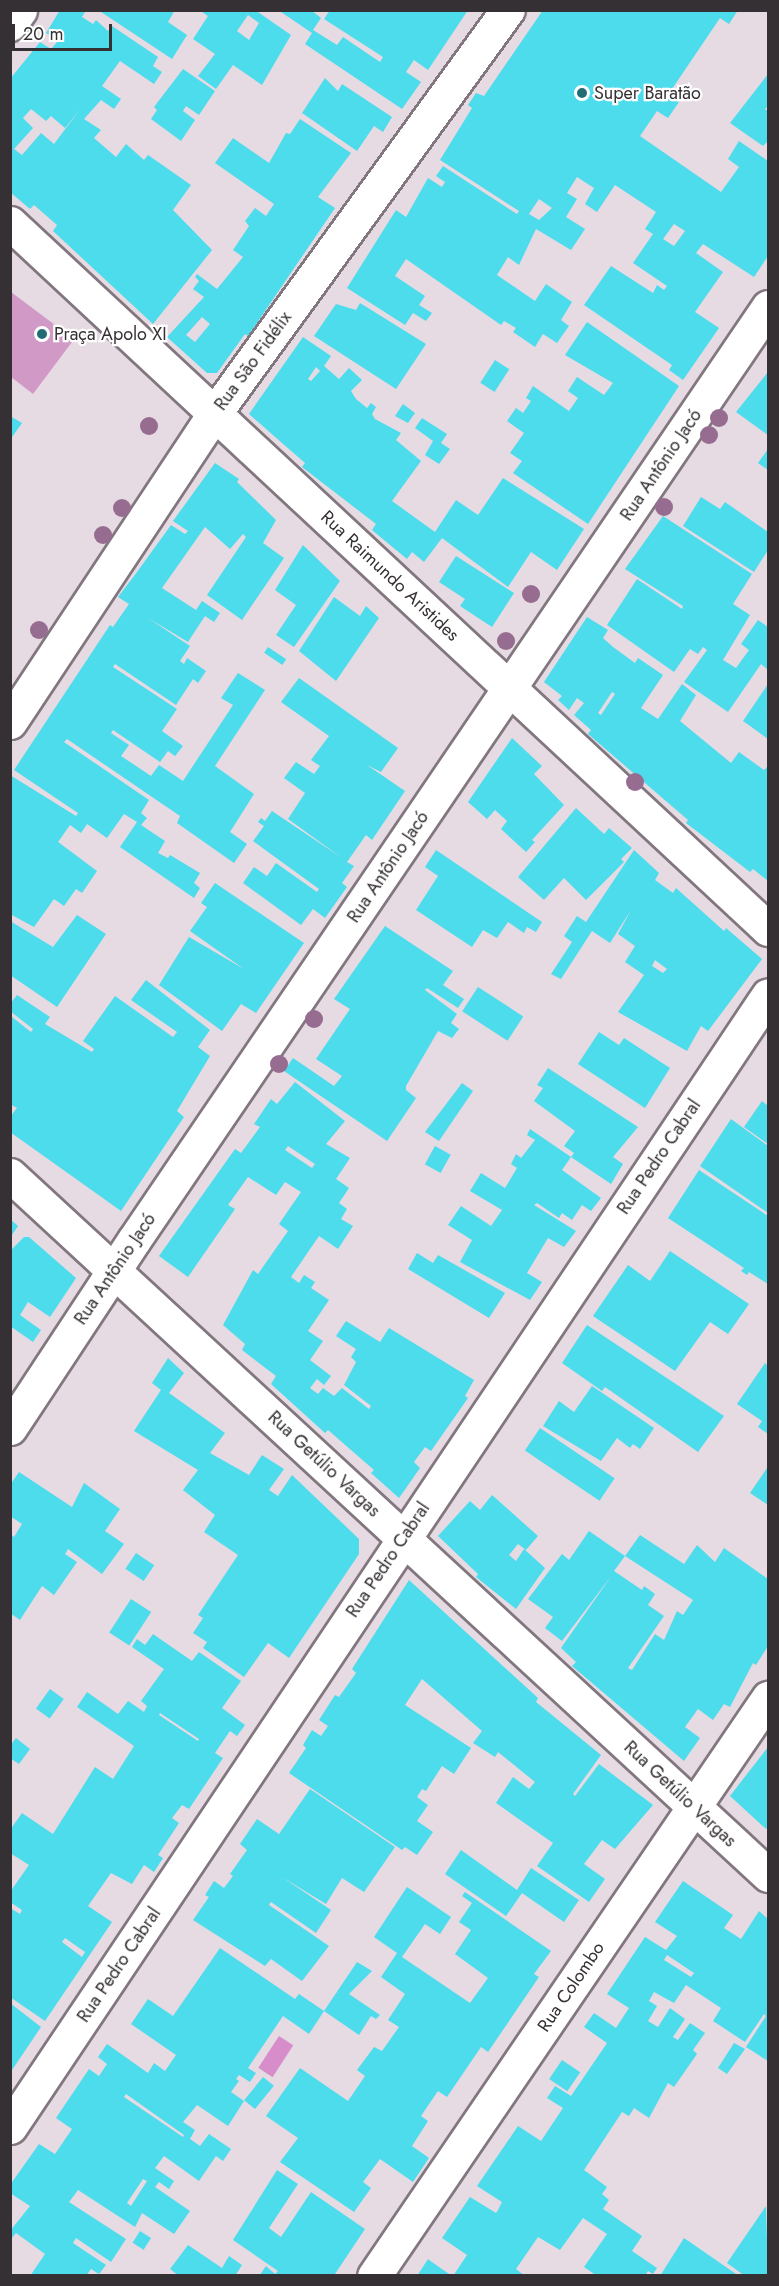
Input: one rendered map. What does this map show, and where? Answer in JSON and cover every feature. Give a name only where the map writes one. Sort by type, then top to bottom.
[{"type":"street","points":[[10,24],[20,10]]},
{"type":"street","name":"Rua São Fidélix","points":[[10,722],[214,414],[508,10]]},
{"type":"street","name":"Rua Raimundo Aristides","points":[[10,223],[768,929]]},
{"type":"street","name":"Rua Antônio Jacó","points":[[10,1428],[114,1270],[768,307]]},
{"type":"street","name":"Rua Pedro Cabral","points":[[10,2127],[768,995]]},
{"type":"street","name":"Rua Getúlio Vargas","points":[[10,1175],[768,1875]]},
{"type":"street","name":"Rua Colombo","points":[[374,2276],[768,1698]]},
{"type":"shaded area","points":[[11,292],[71,337],[72,342],[33,394],[11,377]]},
{"type":"shaded area","points":[[279,2036],[293,2045],[273,2077],[258,2068]]},
{"type":"building","points":[[60,10],[86,10],[82,17],[93,24],[96,20],[108,31],[112,26],[158,57],[153,66],[162,72],[154,84],[120,61],[102,86],[121,99],[114,109],[101,100],[84,119],[101,130],[94,138],[116,157],[126,144],[144,160],[148,155],[191,185],[173,210],[212,250],[153,324],[53,231],[57,225],[34,205],[30,209],[10,192],[10,79],[40,42],[51,49],[58,41],[46,33]],"holes":[[[81,108],[54,144],[41,133],[22,155],[14,149],[33,128],[23,118],[31,109],[46,121],[51,116],[65,128]]]},
{"type":"building","points":[[98,10],[175,10],[168,22],[187,35],[172,59]]},
{"type":"building","points":[[199,10],[255,10],[291,35],[262,85],[233,65],[216,89],[198,76],[215,54],[193,39],[208,16]],"holes":[[[248,15],[259,23],[249,40],[237,31]]]},
{"type":"building","points":[[278,10],[311,10],[321,18],[313,30],[337,45],[343,37],[380,62],[383,57],[324,19],[330,10],[468,10],[428,70],[414,60],[406,72],[421,82],[402,109],[305,44],[312,33]]},
{"type":"building","points":[[543,10],[738,10],[729,24],[720,18],[672,89],[683,96],[668,118],[657,111],[640,136],[721,192],[739,167],[728,159],[739,141],[768,161],[768,256],[754,277],[703,244],[696,253],[723,272],[695,312],[719,328],[683,380],[669,370],[672,365],[584,305],[611,266],[653,293],[657,285],[664,290],[667,286],[633,263],[653,234],[645,229],[656,212],[615,185],[597,212],[585,204],[594,188],[577,177],[567,193],[577,199],[566,217],[585,229],[571,250],[536,229],[519,265],[508,257],[497,275],[535,301],[546,284],[572,302],[561,320],[569,326],[557,343],[543,334],[535,347],[513,332],[516,328],[504,321],[501,325],[406,259],[395,276],[425,296],[419,305],[432,313],[426,321],[413,313],[405,325],[347,288],[396,210],[406,217],[428,178],[442,187],[445,182],[436,176],[443,166],[517,214],[519,211],[440,160],[472,108],[468,105],[476,93],[484,96]],"holes":[[[539,199],[552,208],[539,220],[529,214]],[[674,224],[685,231],[674,246],[663,239]]]},
{"type":"building","points":[[183,69],[215,91],[199,115],[186,106],[183,111],[195,120],[181,141],[151,119],[157,110],[154,107]]},
{"type":"building","points":[[768,74],[768,105],[765,110],[768,110],[768,141],[763,146],[730,123]]},
{"type":"building","points":[[325,78],[338,91],[342,84],[392,117],[383,132],[374,126],[357,151],[302,113]]},
{"type":"building","points":[[300,119],[351,153],[318,197],[335,208],[248,336],[245,334],[217,373],[207,373],[167,337],[204,297],[193,289],[199,281],[195,277],[197,274],[217,289],[243,257],[233,250],[249,226],[245,221],[255,208],[266,216],[274,204],[215,163],[233,138],[269,163],[286,133],[290,134]],"holes":[[[202,317],[210,324],[195,342],[186,335]]]},
{"type":"building","points":[[360,303],[426,344],[396,389],[314,336],[336,304],[356,310]]},
{"type":"building","points":[[587,322],[679,386],[588,524],[513,473],[522,461],[510,453],[524,433],[507,421],[516,408],[523,413],[531,401],[526,398],[533,386],[569,411],[578,398],[568,391],[577,377],[604,395],[613,383],[565,355]]},
{"type":"building","points":[[303,337],[331,356],[324,366],[339,379],[349,368],[362,380],[351,391],[356,399],[367,408],[371,403],[376,407],[372,414],[375,419],[401,433],[396,440],[421,461],[392,501],[435,532],[456,500],[478,515],[503,478],[584,529],[557,570],[531,552],[508,587],[442,538],[424,562],[412,552],[407,559],[372,530],[376,524],[302,467],[305,463],[249,414]],"holes":[[[316,367],[320,371],[311,381],[308,379]]]},
{"type":"building","points":[[495,360],[509,369],[495,392],[480,383]]},
{"type":"building","points":[[768,372],[768,435],[736,412]]},
{"type":"building","points":[[403,404],[415,413],[408,423],[395,416]]},
{"type":"building","points":[[10,416],[22,423],[10,440]]},
{"type":"building","points":[[422,418],[447,434],[441,443],[450,449],[439,464],[425,455],[433,441],[415,428]]},
{"type":"building","points":[[768,449],[768,470],[758,463]]},
{"type":"building","points":[[215,463],[239,479],[237,482],[276,520],[263,543],[284,558],[242,620],[207,595],[246,537],[243,534],[230,549],[205,527],[162,588],[196,610],[202,601],[220,613],[214,622],[205,616],[188,642],[148,618],[190,646],[180,661],[184,664],[187,658],[206,671],[198,683],[193,679],[176,705],[115,664],[113,667],[177,709],[162,731],[183,746],[175,756],[168,751],[160,762],[113,730],[111,733],[129,745],[121,756],[151,776],[159,765],[183,781],[233,705],[221,698],[238,673],[265,690],[215,766],[254,794],[230,832],[247,844],[234,863],[177,823],[180,816],[67,739],[64,742],[149,800],[141,813],[147,818],[141,825],[165,841],[158,853],[168,858],[170,855],[200,873],[194,883],[200,888],[194,898],[120,847],[137,822],[124,814],[107,838],[87,824],[81,833],[70,825],[58,842],[97,871],[82,893],[76,889],[64,906],[54,899],[34,927],[10,914],[10,775],[76,816],[78,813],[14,770],[110,625],[113,627],[129,604],[118,597],[171,525],[185,534],[188,531],[173,521]]},
{"type":"building","points":[[701,497],[720,509],[725,502],[768,532],[768,550],[754,572],[683,526]]},
{"type":"building","points":[[663,516],[752,574],[733,604],[750,615],[723,660],[736,668],[749,650],[741,644],[758,620],[768,627],[768,670],[761,664],[728,712],[684,682],[707,650],[703,647],[698,654],[690,649],[674,672],[607,625],[637,579],[682,609],[683,606],[625,569]]},
{"type":"building","points":[[303,545],[340,581],[294,647],[276,635],[296,605],[275,590]]},
{"type":"building","points":[[456,556],[514,593],[492,627],[460,606],[465,599],[439,582]]},
{"type":"building","points":[[334,597],[360,616],[366,606],[379,618],[336,681],[299,651]]},
{"type":"building","points":[[587,617],[608,630],[603,638],[613,647],[635,663],[638,658],[663,675],[641,708],[658,719],[682,684],[696,695],[680,721],[731,763],[739,752],[764,770],[768,766],[768,881],[753,869],[750,872],[686,823],[688,820],[588,734],[591,730],[574,715],[584,703],[577,698],[569,710],[558,700],[562,696],[544,682]],"holes":[[[612,692],[615,694],[601,715],[598,713]]]},
{"type":"building","points":[[268,647],[286,659],[282,665],[264,653]]},
{"type":"building","points":[[299,678],[398,748],[381,772],[367,765],[405,791],[372,840],[366,835],[347,862],[354,866],[342,883],[347,887],[325,918],[313,909],[301,925],[243,883],[254,867],[267,876],[276,863],[317,892],[319,889],[253,841],[264,826],[258,822],[261,818],[265,821],[272,811],[342,858],[288,819],[305,793],[284,778],[296,762],[314,774],[320,766],[311,760],[329,736],[281,702]]},
{"type":"building","points":[[768,684],[768,739],[743,721]]},
{"type":"building","points":[[512,738],[542,766],[534,774],[564,805],[532,840],[535,842],[526,852],[501,829],[507,821],[495,810],[487,819],[468,802]]},
{"type":"building","points":[[576,808],[604,834],[609,828],[632,848],[621,859],[624,862],[586,900],[564,878],[544,900],[518,877]]},
{"type":"building","points":[[436,850],[542,922],[536,932],[527,927],[524,933],[508,922],[497,938],[483,930],[472,947],[416,910],[438,876],[425,867]]},
{"type":"building","points":[[634,850],[659,873],[655,880],[673,893],[676,888],[724,931],[726,928],[762,959],[708,1031],[701,1026],[687,1051],[618,1012],[644,975],[625,962],[635,946],[618,934],[631,910],[610,943],[592,931],[561,979],[551,974],[572,942],[564,936],[577,916],[586,922]],"holes":[[[655,960],[667,969],[663,973],[652,966]]]},
{"type":"building","points":[[215,883],[304,943],[256,1013],[241,1004],[222,1031],[159,985],[189,937],[244,969],[190,931],[207,907],[201,903]]},
{"type":"building","points":[[77,915],[106,934],[57,1007],[10,975],[10,921],[53,947]]},
{"type":"building","points":[[385,926],[453,971],[443,985],[464,999],[458,1008],[427,988],[425,990],[457,1014],[451,1023],[459,1029],[452,1038],[438,1031],[406,1086],[406,1090],[416,1098],[387,1141],[284,1071],[293,1058],[334,1086],[342,1076],[316,1059],[350,1009],[334,999]]},
{"type":"building","points":[[146,980],[210,1030],[198,1047],[210,1056],[177,1111],[184,1117],[121,1211],[10,1132],[10,1117],[17,1108],[10,1104],[10,1019],[12,1017],[31,1032],[33,1029],[10,1011],[10,1004],[17,995],[50,1017],[45,1024],[92,1052],[94,1049],[83,1041],[115,996],[173,1037],[177,1032],[131,1000]]},
{"type":"building","points":[[478,987],[523,1016],[507,1041],[462,1011]]},
{"type":"building","points":[[599,1032],[619,1045],[624,1038],[670,1068],[645,1108],[578,1064]]},
{"type":"building","points":[[548,1068],[638,1127],[613,1157],[623,1164],[611,1184],[571,1157],[574,1153],[564,1146],[575,1131],[534,1101],[543,1088],[537,1085]]},
{"type":"building","points":[[295,1082],[345,1121],[326,1144],[350,1158],[336,1179],[349,1188],[339,1203],[347,1209],[341,1219],[353,1226],[338,1249],[319,1236],[291,1277],[299,1283],[304,1275],[315,1282],[311,1288],[329,1300],[308,1331],[323,1341],[310,1360],[331,1376],[324,1385],[317,1379],[310,1388],[318,1394],[323,1388],[334,1396],[342,1388],[369,1409],[371,1406],[344,1385],[356,1362],[351,1357],[356,1349],[336,1336],[346,1321],[380,1342],[389,1328],[474,1380],[465,1396],[468,1398],[431,1451],[425,1447],[414,1462],[420,1468],[399,1498],[371,1473],[374,1470],[328,1430],[325,1433],[271,1384],[276,1376],[242,1350],[245,1344],[223,1325],[253,1270],[258,1274],[288,1231],[279,1224],[301,1192],[285,1182],[276,1195],[248,1177],[228,1205],[235,1209],[188,1277],[159,1256],[235,1149],[241,1153],[260,1127],[254,1124],[271,1099],[277,1104]],"holes":[[[288,1146],[315,1164],[312,1168],[285,1150]]]},
{"type":"building","points":[[462,1083],[473,1091],[439,1141],[425,1132]]},
{"type":"building","points":[[762,1101],[768,1106],[768,1144],[744,1127]]},
{"type":"building","points":[[731,1119],[768,1146],[768,1213],[700,1166]]},
{"type":"building","points":[[530,1129],[571,1157],[562,1170],[601,1198],[591,1211],[582,1205],[572,1220],[562,1213],[559,1218],[537,1203],[534,1205],[576,1231],[564,1247],[548,1238],[527,1273],[542,1282],[530,1300],[460,1262],[472,1240],[448,1225],[461,1206],[491,1226],[502,1210],[470,1191],[481,1173],[505,1188],[517,1168],[511,1164],[516,1154],[521,1158],[535,1140],[527,1135]]},
{"type":"building","points":[[435,1146],[451,1155],[441,1173],[425,1164]]},
{"type":"building","points":[[699,1170],[768,1216],[768,1284],[749,1272],[747,1275],[741,1271],[744,1268],[668,1218]]},
{"type":"building","points":[[10,1219],[18,1226],[10,1238]]},
{"type":"building","points":[[24,1237],[29,1237],[76,1278],[50,1317],[28,1302],[20,1315],[41,1330],[33,1342],[10,1326],[10,1251]]},
{"type":"building","points":[[670,1251],[749,1304],[728,1334],[710,1322],[675,1371],[593,1316],[628,1265],[650,1281]]},
{"type":"building","points":[[417,1253],[433,1263],[438,1255],[505,1293],[489,1318],[408,1269]]},
{"type":"building","points":[[587,1325],[724,1416],[698,1452],[605,1387],[602,1391],[562,1363]]},
{"type":"building","points":[[168,1358],[184,1373],[169,1393],[225,1433],[210,1453],[249,1475],[262,1455],[284,1469],[269,1490],[278,1496],[292,1475],[359,1539],[359,1554],[289,1658],[268,1643],[244,1677],[203,1648],[207,1642],[193,1633],[203,1618],[198,1615],[238,1555],[204,1532],[215,1515],[183,1490],[198,1470],[134,1431],[161,1390],[152,1383]]},
{"type":"building","points":[[765,1363],[768,1366],[768,1434],[758,1427],[762,1421],[737,1404]]},
{"type":"building","points":[[592,1386],[654,1428],[640,1449],[633,1444],[630,1448],[617,1438],[601,1461],[543,1426],[559,1401],[574,1412]]},
{"type":"building","points":[[540,1428],[615,1478],[600,1501],[525,1450]]},
{"type":"building","points":[[768,1469],[768,1505],[750,1493]]},
{"type":"building","points":[[19,1472],[72,1507],[84,1483],[120,1509],[105,1531],[124,1544],[102,1574],[68,1549],[65,1554],[77,1562],[54,1595],[42,1586],[20,1620],[10,1613],[10,1534],[14,1537],[22,1524],[10,1516],[10,1485]]},
{"type":"building","points":[[492,1495],[538,1536],[526,1550],[518,1544],[509,1555],[516,1561],[524,1549],[545,1568],[516,1609],[476,1577],[478,1574],[438,1536],[470,1501],[480,1510]]},
{"type":"building","points":[[589,1531],[625,1556],[640,1535],[684,1564],[697,1545],[715,1562],[724,1548],[768,1579],[768,1646],[756,1665],[753,1663],[730,1707],[724,1704],[713,1720],[698,1709],[685,1727],[700,1738],[684,1761],[572,1666],[576,1662],[561,1648],[612,1575],[562,1641],[545,1628],[553,1617],[528,1599],[562,1554],[569,1560]],"holes":[[[625,1556],[693,1600],[683,1615],[677,1611],[664,1640],[655,1634],[632,1670],[628,1668],[664,1616],[648,1605],[655,1594],[644,1586],[642,1590],[614,1571]]]},
{"type":"building","points":[[136,1553],[154,1565],[144,1581],[125,1569]]},
{"type":"building","points":[[409,1580],[538,1698],[536,1702],[601,1755],[573,1794],[575,1796],[599,1764],[653,1805],[615,1849],[602,1840],[584,1864],[605,1879],[589,1902],[537,1866],[553,1843],[496,1803],[513,1777],[529,1789],[535,1782],[498,1752],[495,1757],[473,1743],[482,1731],[422,1679],[405,1705],[471,1748],[454,1774],[442,1766],[426,1791],[422,1789],[417,1797],[428,1805],[417,1821],[433,1832],[417,1855],[405,1847],[402,1850],[289,1773],[306,1748],[303,1745],[312,1730],[321,1736],[328,1726],[319,1720],[335,1695],[339,1697],[356,1673],[352,1669]]},
{"type":"building","points":[[131,1599],[151,1612],[129,1646],[109,1633]]},
{"type":"building","points":[[153,1634],[192,1661],[199,1652],[241,1681],[222,1708],[245,1725],[237,1736],[230,1731],[215,1753],[223,1758],[189,1809],[182,1805],[172,1818],[179,1823],[158,1855],[163,1858],[154,1872],[144,1865],[132,1884],[111,1873],[88,1906],[112,1922],[45,2021],[10,1997],[10,1908],[20,1914],[22,1910],[10,1902],[10,1892],[29,1865],[10,1853],[10,1830],[22,1813],[53,1834],[95,1767],[113,1779],[134,1746],[77,1707],[87,1692],[118,1714],[128,1701],[144,1712],[147,1706],[141,1701],[164,1669],[132,1647],[137,1639],[145,1645]],"holes":[[[160,1713],[199,1739],[198,1741],[159,1715]],[[65,1938],[85,1952],[82,1957],[62,1942]]]},
{"type":"building","points":[[50,1689],[64,1699],[50,1718],[36,1708]]},
{"type":"building","points":[[16,1738],[30,1749],[19,1764],[10,1758],[10,1746]]},
{"type":"building","points":[[768,1747],[768,1826],[766,1829],[730,1796]]},
{"type":"building","points":[[310,1789],[395,1847],[364,1892],[342,1878],[326,1904],[282,1877],[331,1910],[316,1933],[271,1902],[269,1905],[329,1946],[302,1981],[271,1959],[265,1966],[193,1920],[209,1897],[205,1895],[214,1881],[224,1888],[233,1876],[230,1874],[247,1850],[240,1844],[257,1819],[279,1834]]},
{"type":"building","points":[[461,1850],[517,1890],[531,1868],[579,1900],[564,1922],[522,1893],[506,1916],[445,1874]]},
{"type":"building","points":[[683,1881],[733,1915],[724,1928],[741,1939],[759,1911],[768,1919],[768,2061],[746,2047],[766,2016],[764,2014],[745,2042],[713,2021],[721,2008],[686,1985],[674,2003],[654,1992],[649,2001],[657,2006],[648,2021],[658,2027],[670,2008],[685,2019],[673,2037],[678,2040],[690,2023],[705,2033],[693,2050],[697,2054],[674,2087],[668,2083],[649,2118],[634,2108],[629,2116],[622,2112],[584,2170],[607,2187],[602,2194],[609,2200],[603,2209],[642,2236],[632,2251],[657,2268],[653,2274],[648,2271],[645,2276],[597,2276],[584,2267],[607,2234],[583,2218],[560,2250],[538,2237],[516,2269],[525,2276],[453,2276],[467,2255],[442,2238],[470,2197],[496,2213],[502,2202],[477,2186],[518,2126],[541,2141],[563,2108],[547,2098],[555,2086],[571,2096],[607,2043],[584,2027],[594,2013],[616,2028],[629,2008],[607,1994],[645,1937],[666,1950],[677,1936],[655,1922]],"holes":[[[667,1955],[694,1973],[691,1977],[664,1960]]]},
{"type":"building","points":[[407,1887],[451,1917],[440,1934],[425,1924],[402,1957],[470,2003],[488,1978],[455,1954],[471,1930],[459,1922],[472,1903],[462,1896],[465,1892],[551,1951],[534,1974],[539,1977],[488,2052],[481,2047],[447,2097],[438,2091],[421,2116],[428,2121],[412,2146],[429,2158],[413,2182],[380,2159],[363,2182],[371,2188],[354,2212],[280,2162],[298,2138],[266,2116],[300,2068],[348,2101],[365,2076],[357,2070],[374,2047],[382,2051],[399,2027],[388,2020],[405,1994],[381,1977],[397,1953],[374,1937]]},
{"type":"building","points":[[220,1948],[295,1999],[299,1994],[324,2011],[309,2034],[283,2016],[248,2068],[256,2073],[250,2082],[239,2075],[236,2079],[239,2081],[231,2092],[244,2101],[228,2126],[197,2105],[183,2122],[195,2130],[190,2139],[200,2146],[209,2134],[231,2149],[223,2161],[216,2156],[199,2181],[164,2156],[155,2168],[174,2181],[169,2189],[159,2182],[155,2187],[190,2211],[174,2234],[142,2213],[135,2227],[78,2190],[69,2202],[126,2239],[111,2262],[76,2238],[73,2243],[106,2265],[99,2274],[91,2269],[86,2276],[30,2276],[45,2254],[16,2233],[10,2240],[10,2231],[30,2206],[10,2193],[10,2185],[39,2144],[55,2154],[72,2129],[56,2118],[89,2069],[99,2076],[107,2064],[98,2057],[107,2044],[148,2073],[154,2063],[165,2071],[176,2055],[131,2024],[148,1999],[173,2016]],"holes":[[[126,2094],[184,2135],[183,2137],[124,2097]],[[143,2179],[147,2181],[131,2206],[127,2203]]]},
{"type":"building","points":[[357,1962],[372,1971],[349,1994],[380,2015],[376,2019],[371,2016],[359,2035],[324,2011]]},
{"type":"building","points":[[10,2003],[41,2027],[10,2073]]},
{"type":"building","points":[[734,2043],[745,2049],[727,2074],[718,2068]]},
{"type":"building","points":[[562,2060],[580,2072],[567,2091],[549,2079]]},
{"type":"building","points":[[263,2077],[274,2086],[255,2109],[244,2100]]},
{"type":"building","points":[[277,2170],[298,2184],[269,2228],[281,2237],[311,2192],[365,2229],[335,2274],[338,2276],[259,2276],[266,2266],[275,2274],[278,2271],[233,2240]]},
{"type":"building","points":[[766,2206],[768,2276],[745,2276],[727,2263]]},
{"type":"building","points":[[140,2231],[151,2238],[144,2250],[133,2243]]},
{"type":"building","points":[[684,2238],[739,2276],[660,2276]]},
{"type":"building","points":[[188,2245],[222,2268],[229,2256],[242,2265],[235,2276],[179,2276],[170,2269]]},
{"type":"building","points":[[429,2260],[452,2276],[417,2276]]},
{"type":"place","name":"Super Baratão","points":[[582,93]]},
{"type":"place","name":"Praça Apolo XI","points":[[42,334]]}]
